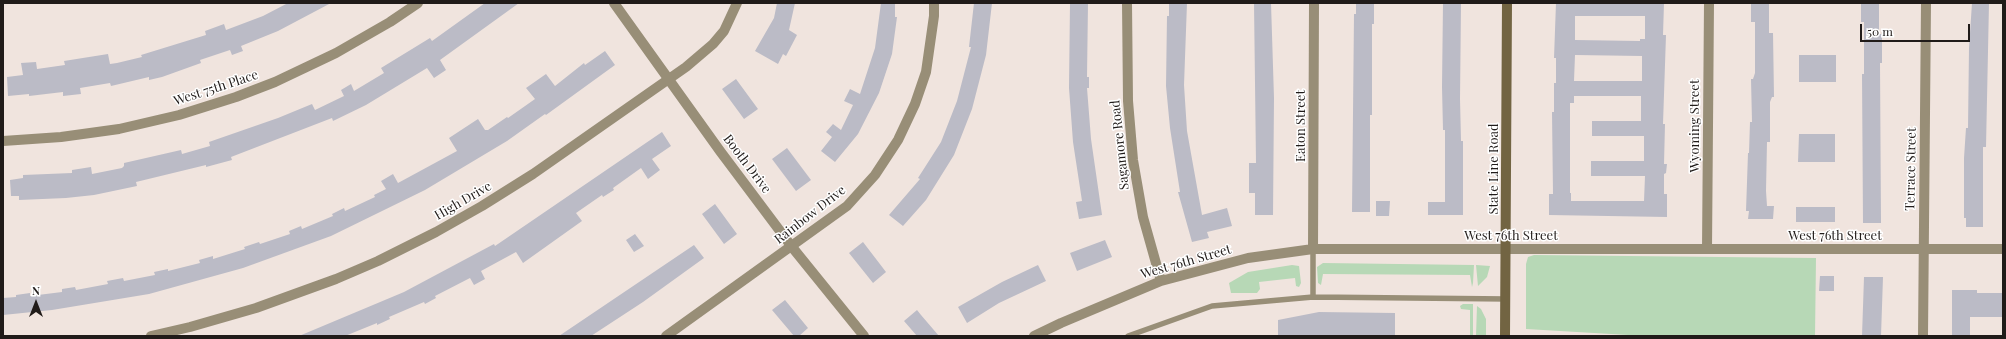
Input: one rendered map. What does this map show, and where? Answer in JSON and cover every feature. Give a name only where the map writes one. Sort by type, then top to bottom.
[{"type":"main road","name":"State Line Road","points":[[1505,336],[1507,299],[1508,3]]},
{"type":"street","name":"West 75th Place","points":[[3,141],[62,138],[119,129],[179,115],[236,97],[275,82],[336,53],[390,22],[418,3]]},
{"type":"street","name":"Booth Drive","points":[[614,3],[792,247],[864,336]]},
{"type":"street","name":"High Drive","points":[[151,336],[190,327],[256,308],[336,279],[378,261],[482,206],[532,174],[698,58],[724,31],[737,3]]},
{"type":"street","name":"Rainbow Drive","points":[[666,336],[792,247],[847,206],[874,175],[898,140],[915,104],[926,72],[934,3]]},
{"type":"street","name":"Sagamore Road","points":[[1127,3],[1128,101],[1133,160],[1143,217],[1161,281]]},
{"type":"street","name":"Eaton Street","points":[[1313,249],[1314,3]]},
{"type":"street","name":"Wyoming Street","points":[[1707,249],[1709,3]]},
{"type":"street","name":"Terrace Street","points":[[1923,336],[1926,3]]},
{"type":"street","name":"West 76th Street","points":[[1034,336],[1161,281],[1248,258],[1313,249],[2003,249]]},
{"type":"lane","points":[[1313,249],[1313,296]]},
{"type":"lane","points":[[1128,336],[1212,306],[1313,296],[1507,299]]},
{"type":"green space","points":[[1534,255],[1816,258],[1815,336],[1645,336],[1526,329],[1526,264],[1528,257]]},
{"type":"green space","points":[[1323,263],[1474,265],[1473,283],[1472,287],[1470,275],[1323,274],[1321,285],[1318,283],[1317,267]]},
{"type":"green space","points":[[1292,265],[1299,266],[1301,283],[1299,287],[1296,286],[1295,278],[1259,282],[1260,289],[1257,293],[1231,293],[1229,283],[1248,272]]},
{"type":"green space","points":[[1476,265],[1490,266],[1487,277],[1478,286]]},
{"type":"green space","points":[[1463,304],[1473,304],[1473,336],[1470,336],[1470,310],[1461,309],[1460,306]]},
{"type":"green space","points":[[1477,306],[1481,309],[1486,319],[1486,336],[1476,336]]},
{"type":"building","points":[[288,3],[331,3],[278,31],[241,46],[243,51],[232,55],[230,50],[200,60],[201,63],[162,77],[149,80],[149,77],[111,86],[110,83],[80,88],[81,94],[63,96],[63,92],[29,96],[29,94],[8,96],[7,77],[23,75],[21,63],[36,62],[37,69],[65,65],[64,61],[108,54],[110,64],[117,63],[142,57],[141,55],[206,35],[205,31],[224,24],[226,30],[263,16]]},
{"type":"building","points":[[485,3],[519,3],[440,60],[446,70],[434,78],[427,68],[366,105],[333,121],[332,118],[231,157],[232,160],[136,182],[137,186],[94,195],[66,198],[19,200],[19,196],[11,196],[10,180],[23,178],[23,175],[72,173],[72,170],[91,167],[92,174],[122,168],[124,163],[181,150],[182,154],[210,146],[209,142],[278,118],[312,104],[315,110],[344,96],[341,90],[351,84],[354,91],[384,73],[381,68],[430,38],[432,41]]},
{"type":"building","points":[[777,3],[795,3],[789,30],[797,35],[786,56],[783,54],[778,64],[755,51],[774,18]]},
{"type":"building","points":[[881,3],[895,3],[895,17],[897,17],[892,54],[879,93],[858,134],[835,162],[821,151],[832,137],[826,132],[833,124],[841,130],[853,105],[844,101],[850,89],[860,94],[875,48]]},
{"type":"building","points":[[974,3],[992,3],[986,55],[972,109],[954,155],[926,200],[903,226],[889,215],[920,179],[918,178],[941,142],[957,101],[971,47],[969,47]]},
{"type":"building","points":[[1070,3],[1088,3],[1087,77],[1089,77],[1089,88],[1087,88],[1091,139],[1102,215],[1079,219],[1076,202],[1082,201],[1073,142],[1069,88]]},
{"type":"building","points":[[1169,3],[1187,3],[1184,85],[1187,131],[1202,215],[1227,208],[1232,226],[1207,232],[1209,238],[1192,242],[1178,192],[1180,192],[1170,128],[1166,86],[1167,16],[1169,16]]},
{"type":"building","points":[[1254,3],[1271,3],[1274,98],[1273,215],[1255,215],[1255,193],[1249,193],[1249,163],[1256,163]]},
{"type":"building","points":[[1356,3],[1374,3],[1374,24],[1372,24],[1372,115],[1370,115],[1370,212],[1352,212],[1354,14],[1356,14]]},
{"type":"building","points":[[1443,3],[1461,3],[1460,99],[1461,141],[1463,141],[1463,215],[1428,215],[1428,202],[1445,202],[1445,130],[1443,130],[1442,87]]},
{"type":"building","points":[[1556,3],[1664,3],[1663,35],[1666,35],[1663,124],[1665,124],[1664,164],[1667,164],[1666,173],[1664,174],[1664,194],[1667,194],[1667,217],[1549,215],[1549,194],[1553,194],[1552,112],[1554,112],[1554,83],[1556,83],[1556,58],[1554,58]],"holes":[[[1575,16],[1645,16],[1645,39],[1640,39],[1640,41],[1575,40]],[[1575,55],[1642,56],[1642,81],[1574,81]],[[1574,96],[1641,96],[1641,121],[1592,121],[1592,136],[1644,136],[1644,161],[1591,161],[1591,176],[1645,176],[1644,201],[1571,201],[1570,103],[1574,103]]]},
{"type":"building","points":[[1751,3],[1769,3],[1769,33],[1773,33],[1774,97],[1772,97],[1770,102],[1770,142],[1767,142],[1766,191],[1767,206],[1774,206],[1773,219],[1748,219],[1749,211],[1746,211],[1750,122],[1752,122],[1751,79],[1753,79],[1755,73],[1755,22],[1751,22]]},
{"type":"building","points":[[1861,3],[1879,3],[1879,34],[1882,34],[1882,63],[1880,63],[1881,223],[1863,223],[1862,74],[1864,74],[1864,22],[1861,22]]},
{"type":"building","points":[[1972,3],[1989,3],[1986,147],[1983,147],[1983,227],[1966,227],[1966,218],[1964,218],[1964,158],[1966,128],[1968,128],[1969,48]]},
{"type":"building","points":[[605,51],[615,65],[546,115],[545,114],[507,141],[425,190],[331,236],[243,268],[149,294],[52,310],[3,315],[3,298],[16,297],[16,295],[30,293],[30,296],[62,292],[62,289],[75,287],[76,290],[108,284],[107,281],[123,278],[124,281],[155,275],[154,272],[168,269],[168,271],[200,263],[199,260],[213,256],[213,259],[245,249],[244,247],[259,242],[260,244],[290,234],[289,231],[301,226],[302,229],[333,216],[332,214],[344,208],[345,211],[375,197],[374,195],[386,189],[381,181],[393,174],[398,183],[457,151],[449,138],[478,119],[485,130],[488,130],[507,117],[508,118],[535,99],[526,88],[546,74],[555,86],[584,63],[585,65]]},
{"type":"building","points":[[1799,55],[1836,55],[1836,82],[1799,82]]},
{"type":"building","points":[[736,79],[758,109],[744,119],[722,89]]},
{"type":"building","points":[[662,132],[671,146],[652,159],[660,170],[648,179],[641,168],[613,188],[614,190],[603,197],[602,195],[576,213],[582,221],[523,263],[516,252],[481,271],[485,279],[474,285],[470,278],[435,296],[436,298],[425,304],[424,302],[389,317],[390,319],[377,325],[377,323],[345,336],[299,336],[404,292],[494,244],[495,246]]},
{"type":"building","points":[[1799,134],[1835,134],[1835,162],[1798,162]]},
{"type":"building","points":[[787,148],[811,180],[796,191],[772,159]]},
{"type":"building","points":[[1376,201],[1390,201],[1389,216],[1376,216]]},
{"type":"building","points":[[715,204],[737,234],[724,244],[702,214]]},
{"type":"building","points":[[1796,207],[1835,207],[1835,222],[1796,222]]},
{"type":"building","points":[[635,234],[644,246],[634,252],[626,240]]},
{"type":"building","points":[[1105,240],[1112,257],[1077,271],[1070,253]]},
{"type":"building","points":[[863,242],[886,272],[873,283],[849,253]]},
{"type":"building","points":[[694,245],[704,258],[643,302],[591,336],[559,336]]},
{"type":"building","points":[[1038,265],[1046,281],[999,303],[967,323],[958,307],[1002,282]]},
{"type":"building","points":[[1820,276],[1834,276],[1834,291],[1819,291]]},
{"type":"building","points":[[1864,277],[1883,277],[1881,336],[1862,336]]},
{"type":"building","points":[[1952,290],[1977,290],[1977,293],[2003,293],[2003,317],[1970,317],[1970,336],[1952,336]]},
{"type":"building","points":[[785,300],[808,328],[799,336],[794,336],[772,310]]},
{"type":"building","points":[[917,310],[939,336],[917,336],[904,321]]},
{"type":"building","points":[[1319,312],[1395,313],[1395,336],[1278,336],[1278,320]]}]
